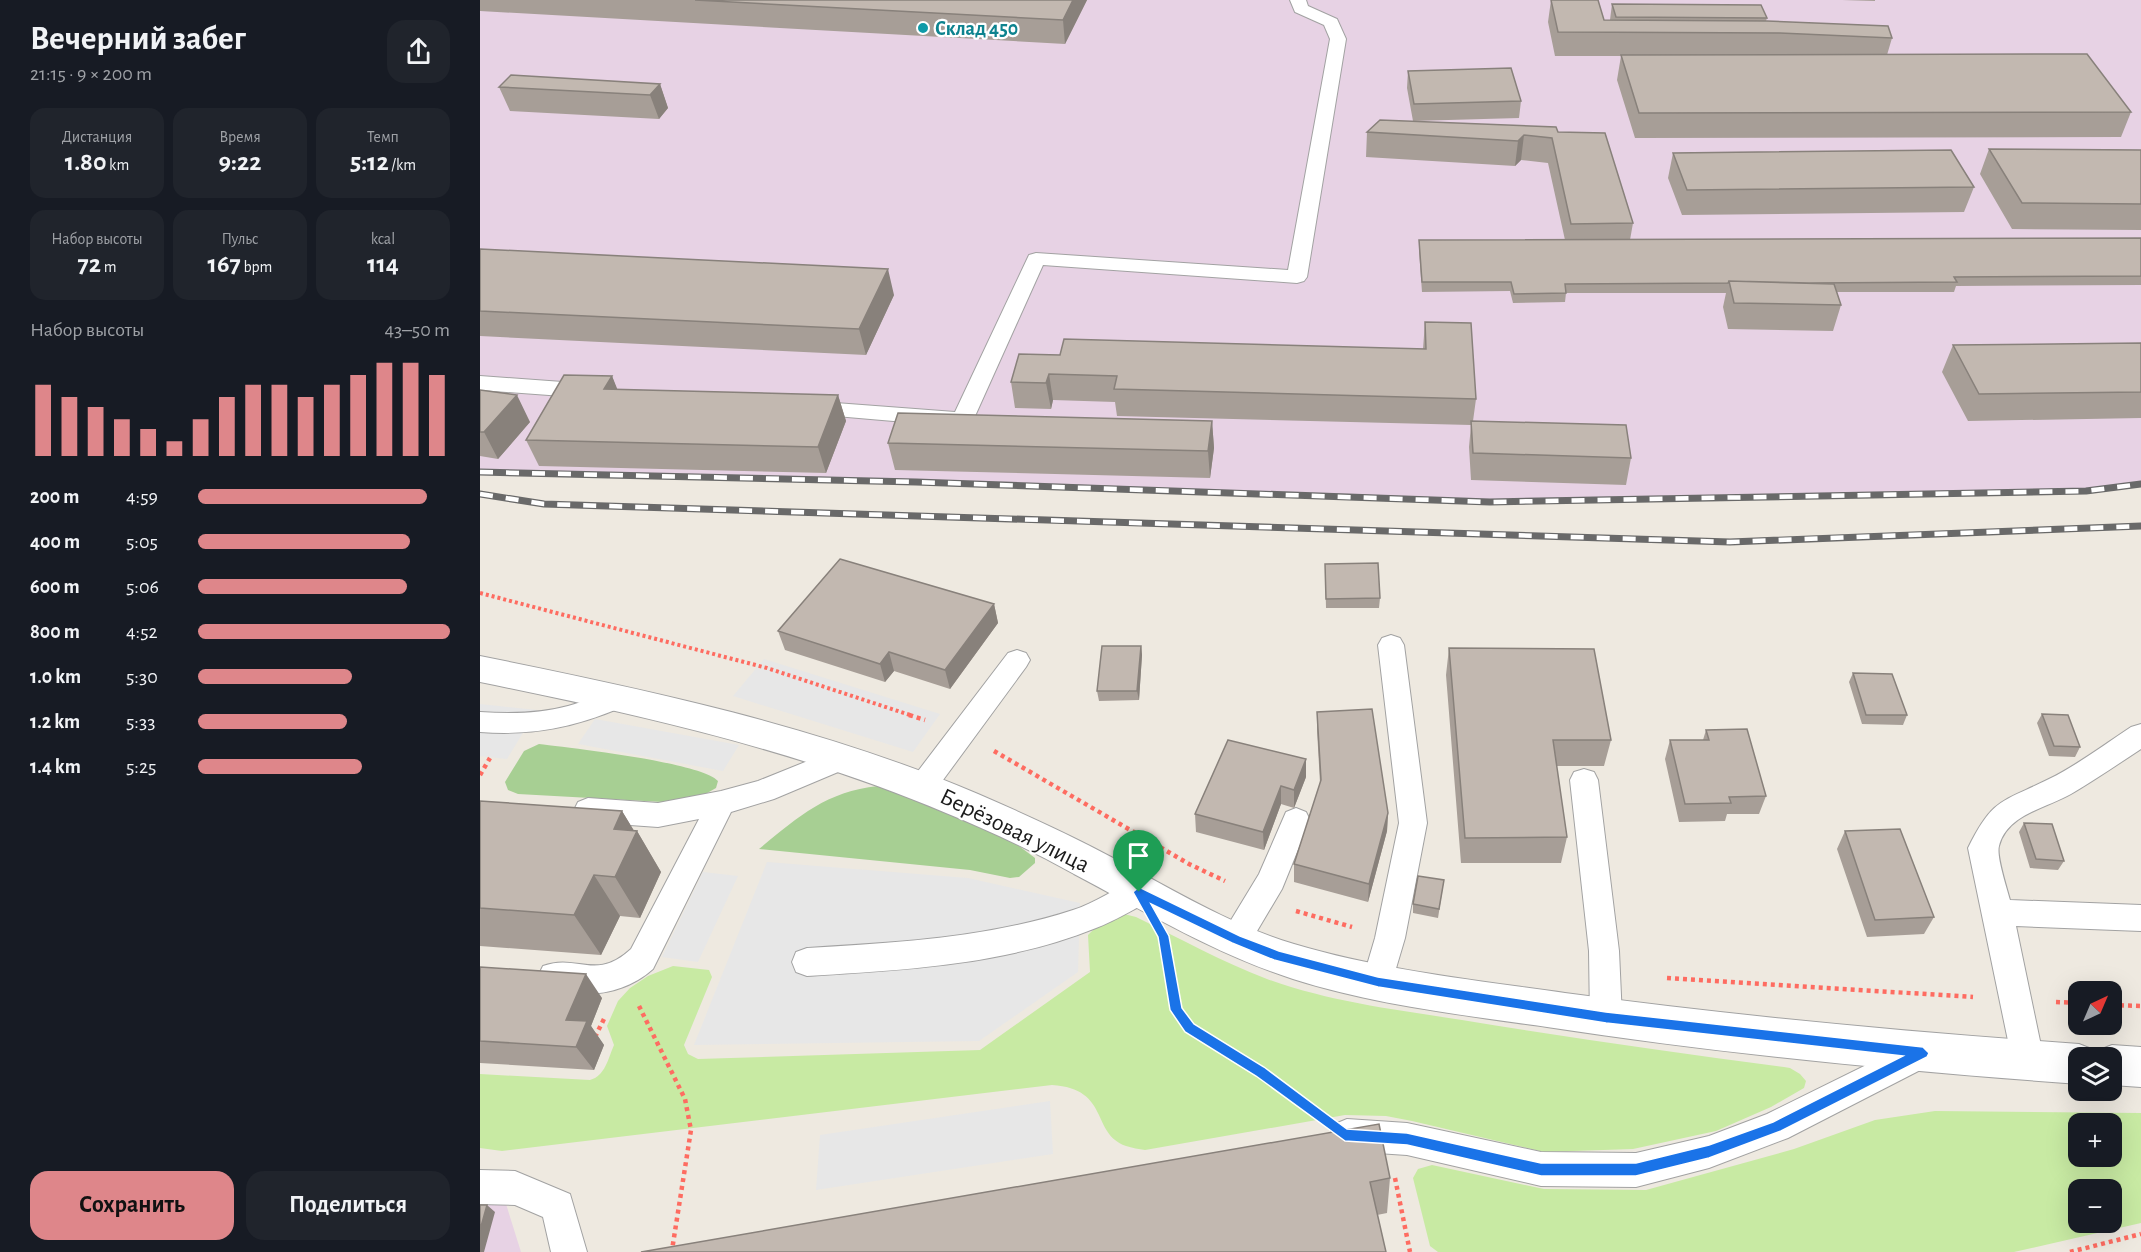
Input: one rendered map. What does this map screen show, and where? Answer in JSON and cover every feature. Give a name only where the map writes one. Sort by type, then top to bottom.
[{"type":"street","name":"Берёзовая улица","points":[[480,669],[738,729],[840,759],[922,787],[1026,831],[1139,892],[1236,939],[1278,956],[1378,982],[1606,1018],[1923,1053],[2068,1063]]},
{"type":"street","points":[[2122,1066],[2141,1067]]},
{"type":"lane","points":[[786,407],[963,420],[1036,259],[1297,277],[1338,39],[1331,22],[1302,9],[1298,0]]},
{"type":"lane","points":[[480,382],[610,393]]},
{"type":"lane","points":[[1378,982],[1413,822],[1391,645]]},
{"type":"lane","points":[[922,787],[1017,660]]},
{"type":"lane","points":[[480,722],[511,725],[553,722],[584,713],[616,699]]},
{"type":"lane","points":[[2028,1060],[1983,848],[1992,828],[2009,811],[2026,801],[2060,787],[2141,735]]},
{"type":"lane","points":[[563,809],[658,815],[721,803],[764,791],[840,759]]},
{"type":"lane","points":[[1584,780],[1604,951],[1606,1018]]},
{"type":"lane","points":[[525,974],[603,980],[624,975],[642,959],[721,803]]},
{"type":"lane","points":[[1236,939],[1272,880],[1296,820]]},
{"type":"lane","points":[[807,962],[901,956],[953,950],[1016,938],[1079,921],[1139,892]]},
{"type":"lane","points":[[1998,912],[2141,918]]},
{"type":"lane","points":[[1333,1137],[1386,1136],[1541,1169],[1636,1170],[1709,1152],[1776,1127],[1923,1053]]},
{"type":"lane","points":[[480,1186],[515,1188],[558,1206],[569,1252]]},
{"type":"path","points":[[480,775],[487,763]]},
{"type":"path","points":[[1139,892],[1163,936],[1176,1010],[1189,1028],[1260,1071],[1333,1137]]},
{"type":"path","points":[[624,975],[685,1099],[691,1130],[672,1250]]},
{"type":"path","points":[[2122,1005],[2141,1006]]},
{"type":"path","points":[[1386,1136],[1410,1252]]},
{"type":"path","points":[[2070,1252],[2141,1234]]},
{"type":"shaded area","points":[[480,0],[2141,0],[2141,484],[2085,491],[1490,502],[916,482],[480,472]]},
{"type":"shaded area","points":[[764,659],[940,714],[913,752],[733,696]]},
{"type":"shaded area","points":[[480,704],[537,710],[507,759],[480,756]]},
{"type":"shaded area","points":[[595,719],[739,745],[723,771],[578,744]]},
{"type":"shaded area","points":[[767,862],[968,878],[1080,903],[1078,972],[979,1041],[694,1045]]},
{"type":"shaded area","points":[[703,872],[738,876],[698,962],[662,957]]},
{"type":"shaded area","points":[[1050,1101],[1053,1154],[816,1190],[820,1135]]},
{"type":"shaded area","points":[[506,1204],[521,1252],[480,1252],[480,1205]]},
{"type":"green space","points":[[539,744],[662,762],[706,774],[718,781],[716,788],[702,796],[663,802],[518,794],[508,790],[505,782],[524,751]]},
{"type":"green space","points":[[878,786],[913,796],[1015,843],[1035,858],[1035,863],[1019,877],[1010,878],[970,870],[759,849],[787,826],[827,800],[859,789]]},
{"type":"green space","points":[[1124,914],[1136,917],[1250,972],[1315,994],[1413,1013],[1790,1068],[1806,1081],[1804,1088],[1771,1107],[1716,1131],[1633,1149],[1544,1152],[1386,1116],[1345,1115],[1145,1150],[1126,1146],[1115,1140],[1092,1103],[1083,1094],[1071,1088],[1052,1085],[502,1151],[480,1148],[480,1074],[590,1080],[595,1078],[605,1066],[614,1045],[607,1026],[618,1001],[630,988],[648,976],[673,966],[709,970],[712,977],[684,1045],[688,1054],[698,1059],[980,1050],[1090,972],[1088,935],[1096,927]]},
{"type":"green space","points":[[1935,1111],[2141,1113],[2141,1223],[2122,1227],[2122,1179],[2068,1179],[2068,1233],[2097,1233],[2014,1252],[1438,1252],[1430,1246],[1413,1178],[1418,1169],[1432,1165],[1544,1189],[1646,1190],[1794,1149],[1875,1120]]},
{"type":"building","points":[[695,0],[1073,0],[1063,20]]},
{"type":"building","points":[[1551,0],[1598,0],[1604,20],[1767,21],[1888,26],[1892,38],[1780,33],[1558,32]]},
{"type":"building","points":[[1612,4],[1761,5],[1767,18],[1616,17]]},
{"type":"building","points":[[2087,54],[2131,112],[1639,113],[1621,55]]},
{"type":"building","points":[[1511,68],[1521,101],[1414,104],[1408,71]]},
{"type":"building","points":[[511,75],[660,84],[650,95],[499,87]]},
{"type":"building","points":[[1380,120],[1556,127],[1558,132],[1605,133],[1633,223],[1571,224],[1552,138],[1524,135],[1518,141],[1367,132]]},
{"type":"building","points":[[1989,149],[2141,150],[2141,204],[2022,203]]},
{"type":"building","points":[[1951,150],[1974,187],[1687,190],[1673,153]]},
{"type":"building","points":[[2141,238],[2141,276],[1954,277],[1957,282],[1729,281],[1728,283],[1565,284],[1566,293],[1514,294],[1511,282],[1422,282],[1419,240]]},
{"type":"building","points":[[480,249],[888,269],[859,329],[480,311]]},
{"type":"building","points":[[1729,281],[1834,284],[1841,305],[1734,303]]},
{"type":"building","points":[[1425,322],[1471,323],[1476,399],[1114,389],[1117,376],[1049,374],[1046,383],[1011,382],[1019,354],[1060,355],[1064,339],[1426,349]]},
{"type":"building","points":[[2141,343],[2141,392],[1979,394],[1953,345]]},
{"type":"building","points":[[564,375],[612,376],[604,389],[838,395],[818,447],[526,440]]},
{"type":"building","points":[[480,390],[517,395],[484,432],[480,432]]},
{"type":"building","points":[[898,413],[1212,421],[1208,451],[888,443]]},
{"type":"building","points":[[1471,421],[1626,425],[1631,458],[1473,453]]},
{"type":"building","points":[[840,559],[994,604],[945,670],[889,652],[880,664],[778,631]]},
{"type":"building","points":[[1378,563],[1380,598],[1326,599],[1325,564]]},
{"type":"building","points":[[1102,646],[1141,646],[1137,691],[1097,691]]},
{"type":"building","points":[[1449,648],[1594,649],[1611,740],[1553,740],[1567,837],[1465,838]]},
{"type":"building","points":[[1853,673],[1892,674],[1907,715],[1866,715]]},
{"type":"building","points":[[1372,709],[1388,813],[1369,884],[1294,864],[1321,780],[1317,712]]},
{"type":"building","points":[[2042,714],[2068,715],[2080,747],[2054,746]]},
{"type":"building","points":[[1747,729],[1766,796],[1729,797],[1731,803],[1685,804],[1670,740],[1709,740],[1706,730]]},
{"type":"building","points":[[1228,740],[1306,759],[1294,790],[1281,786],[1263,832],[1195,814]]},
{"type":"building","points":[[480,801],[622,811],[614,829],[637,831],[615,877],[594,875],[574,915],[480,908]]},
{"type":"building","points":[[2024,823],[2052,824],[2064,861],[2036,859]]},
{"type":"building","points":[[1900,829],[1934,917],[1875,920],[1845,831]]},
{"type":"building","points":[[1418,876],[1444,880],[1439,909],[1413,904]]},
{"type":"building","points":[[480,967],[586,974],[566,1020],[587,1021],[576,1047],[480,1041]]},
{"type":"building","points":[[1379,1124],[1390,1178],[1370,1182],[1386,1252],[641,1252]]},
{"type":"building","points":[[480,1205],[487,1205],[480,1230]]},
{"type":"railway","points":[[480,472],[916,482],[1490,502],[2086,491],[2141,484]]},
{"type":"railway","points":[[480,494],[544,504],[1730,542],[2141,526]]},
{"type":"place","name":"Склад 450","points":[[923,28]]},
{"type":"route","points":[[1139,892],[1236,939],[1278,956],[1378,982],[1606,1018],[1923,1053],[1776,1127],[1709,1152],[1636,1170],[1541,1169],[1407,1139],[1345,1135],[1260,1071],[1189,1028],[1176,1010],[1163,936],[1139,892]]}]
